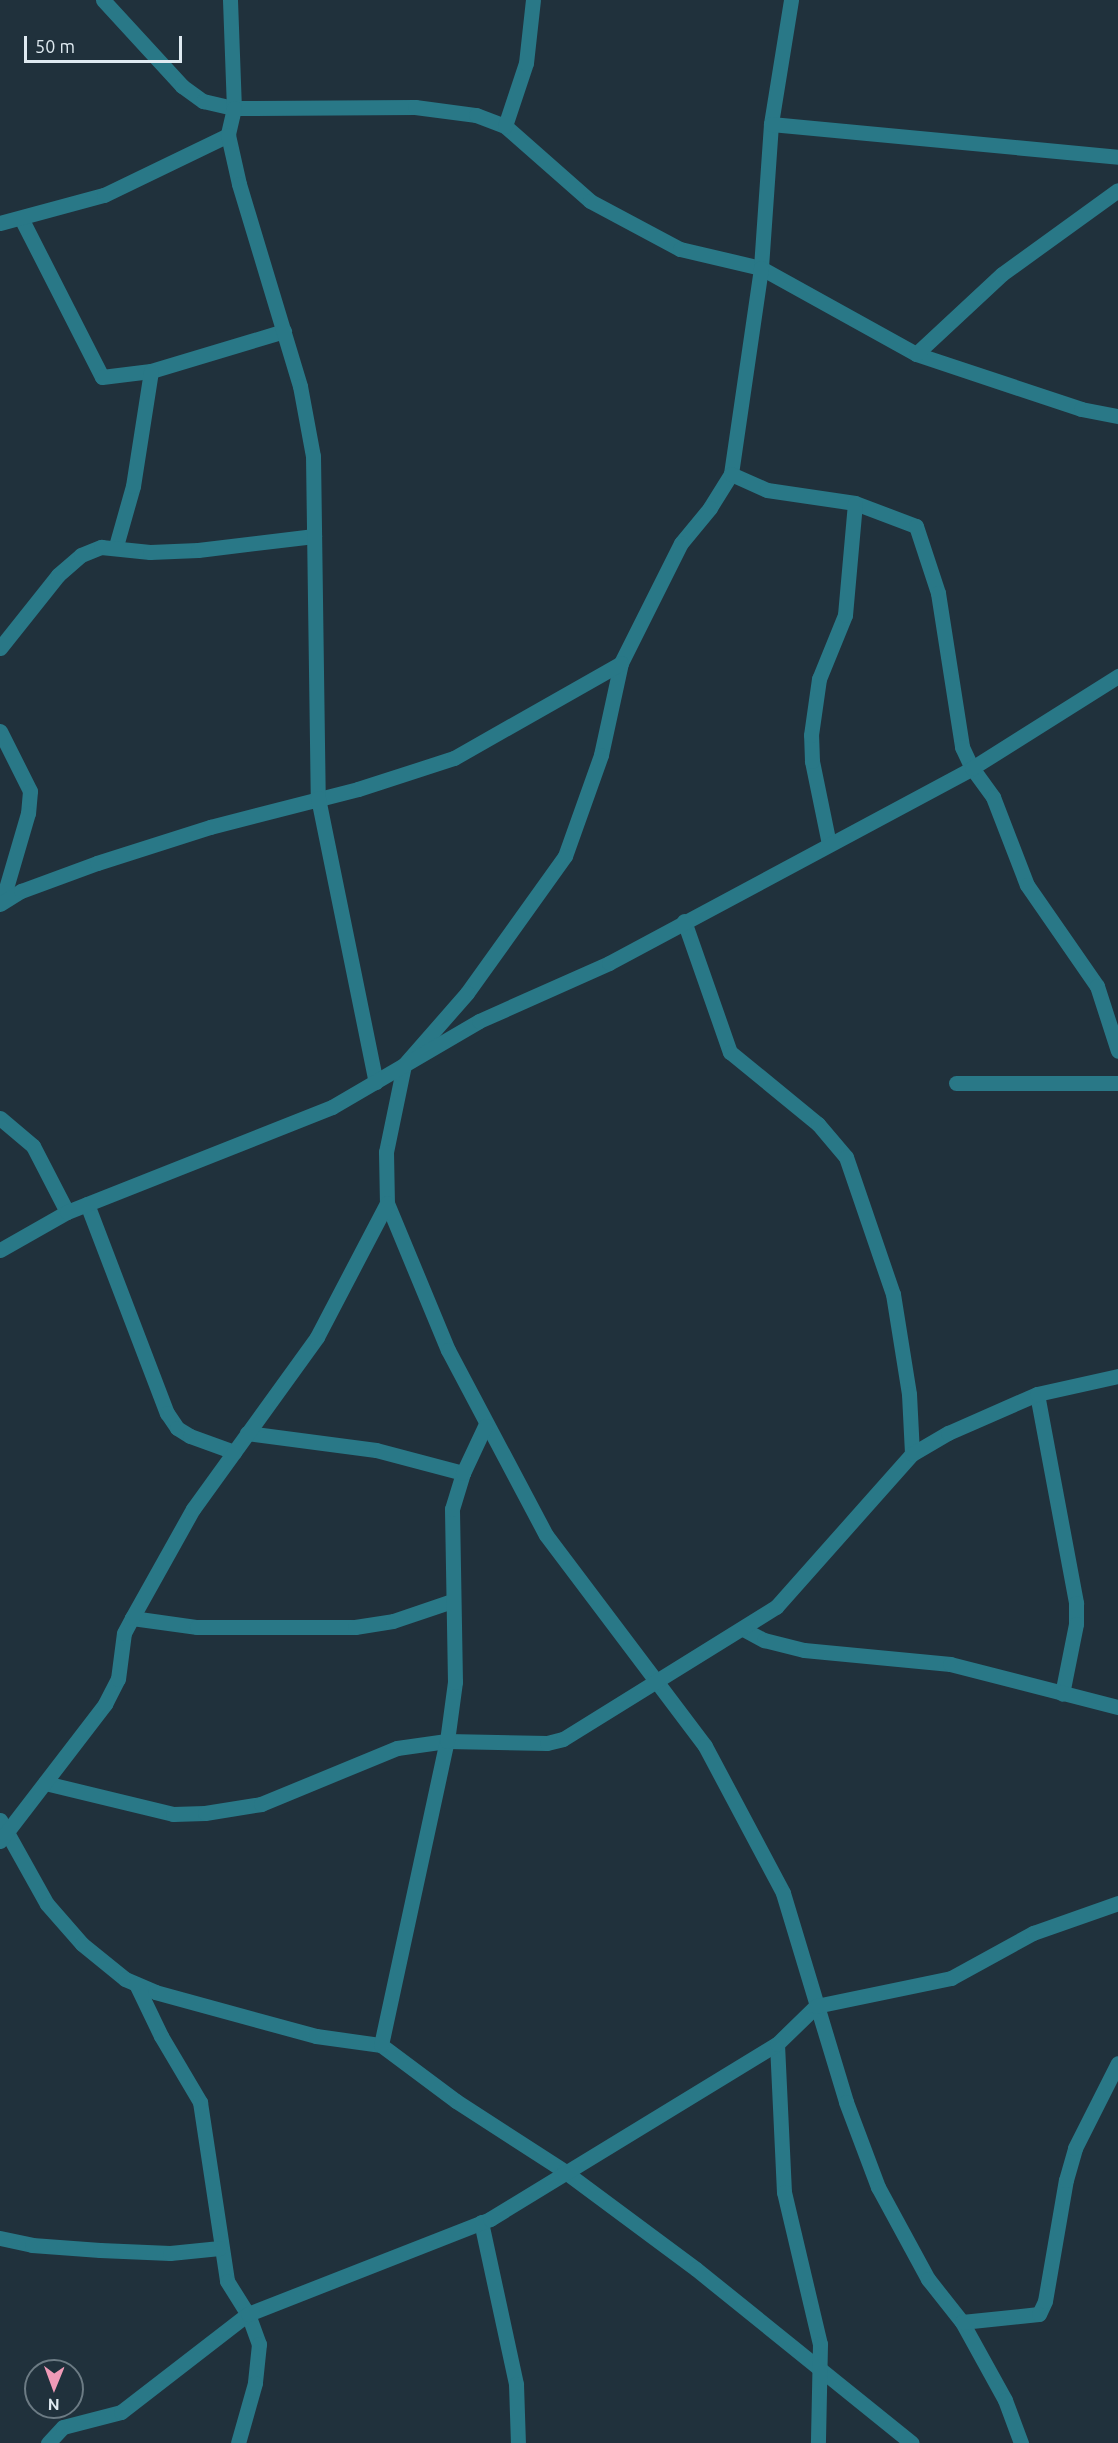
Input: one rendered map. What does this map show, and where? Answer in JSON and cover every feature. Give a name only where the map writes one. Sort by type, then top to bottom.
[{"type":"street","points":[[103,0],[182,86],[203,100],[234,108],[416,107],[476,115],[505,126],[590,201],[680,249],[761,268],[916,354],[1081,409],[1118,416]]},
{"type":"street","points":[[230,0],[234,108],[228,135],[239,184],[300,386],[313,456],[318,798],[376,1082]]},
{"type":"street","points":[[505,126],[526,63],[533,0]]},
{"type":"street","points":[[791,0],[771,124],[761,268],[731,474],[710,508],[681,543],[621,663],[601,756],[565,856],[467,993],[404,1065],[386,1152],[387,1203],[448,1350],[485,1426],[546,1535],[657,1678],[705,1746],[783,1893],[816,2006],[878,2187],[928,2279],[962,2322],[1005,2400],[1021,2443]]},
{"type":"street","points":[[771,124],[1118,156]]},
{"type":"street","points":[[0,223],[104,195],[228,135]]},
{"type":"street","points":[[916,354],[1002,273],[1118,190]]},
{"type":"street","points":[[21,218],[102,377],[151,371],[284,332]]},
{"type":"street","points":[[116,546],[133,486],[151,371]]},
{"type":"street","points":[[731,474],[767,490],[855,503],[916,526],[938,593],[962,747],[972,768],[993,797],[1027,885],[1097,986],[1118,1051]]},
{"type":"street","points":[[829,844],[812,761],[811,735],[819,679],[844,615],[851,576],[855,503]]},
{"type":"street","points":[[0,648],[58,575],[81,555],[116,546],[150,552],[198,550],[314,536]]},
{"type":"street","points":[[1,903],[21,891],[108,860],[454,758],[621,663]]},
{"type":"street","points":[[0,1250],[67,1212],[332,1107],[479,1021],[609,963],[972,768],[1118,676]]},
{"type":"street","points":[[0,731],[30,791],[28,813],[1,903]]},
{"type":"street","points":[[684,921],[730,1052],[818,1124],[846,1157],[893,1294],[909,1394],[912,1454]]},
{"type":"street","points":[[956,1083],[1118,1083]]},
{"type":"street","points":[[0,1118],[33,1146],[67,1212]]},
{"type":"street","points":[[387,1203],[317,1337],[194,1509],[132,1618],[124,1633],[118,1679],[105,1704],[45,1783],[3,1830],[47,1904],[82,1944],[125,1979],[316,2036],[381,2045],[456,2101],[564,2171],[696,2269],[912,2443]]},
{"type":"street","points":[[87,1204],[167,1413],[177,1428],[190,1436],[234,1452]]},
{"type":"street","points":[[45,1783],[173,1814],[205,1813],[261,1804],[397,1748],[447,1741],[547,1743],[563,1739],[657,1678],[743,1629],[776,1607],[912,1454],[948,1433],[1037,1394],[1118,1376]]},
{"type":"street","points":[[1037,1394],[1076,1603],[1076,1624],[1062,1694]]},
{"type":"street","points":[[381,2045],[447,1741],[455,1682],[452,1509],[463,1473],[485,1426]]},
{"type":"street","points":[[247,1433],[376,1450],[463,1473]]},
{"type":"street","points":[[132,1618],[197,1627],[355,1627],[393,1621],[452,1602]]},
{"type":"street","points":[[743,1629],[764,1640],[804,1650],[950,1664],[1118,1707]]},
{"type":"street","points":[[48,2443],[63,2427],[121,2412],[248,2314],[481,2223],[777,2044],[816,2006],[951,1978],[1033,1933],[1118,1903]]},
{"type":"street","points":[[136,1984],[161,2036],[200,2102],[215,2183],[220,2248],[227,2281],[248,2314],[259,2344],[255,2383],[238,2443]]},
{"type":"street","points":[[777,2044],[784,2192],[796,2254],[813,2308],[820,2344],[818,2443]]},
{"type":"street","points":[[962,2322],[1039,2314],[1045,2301],[1075,2148],[1118,2063]]},
{"type":"street","points":[[481,2223],[516,2384],[518,2443]]},
{"type":"street","points":[[0,2238],[32,2245],[112,2251],[170,2253],[220,2248]]}]
